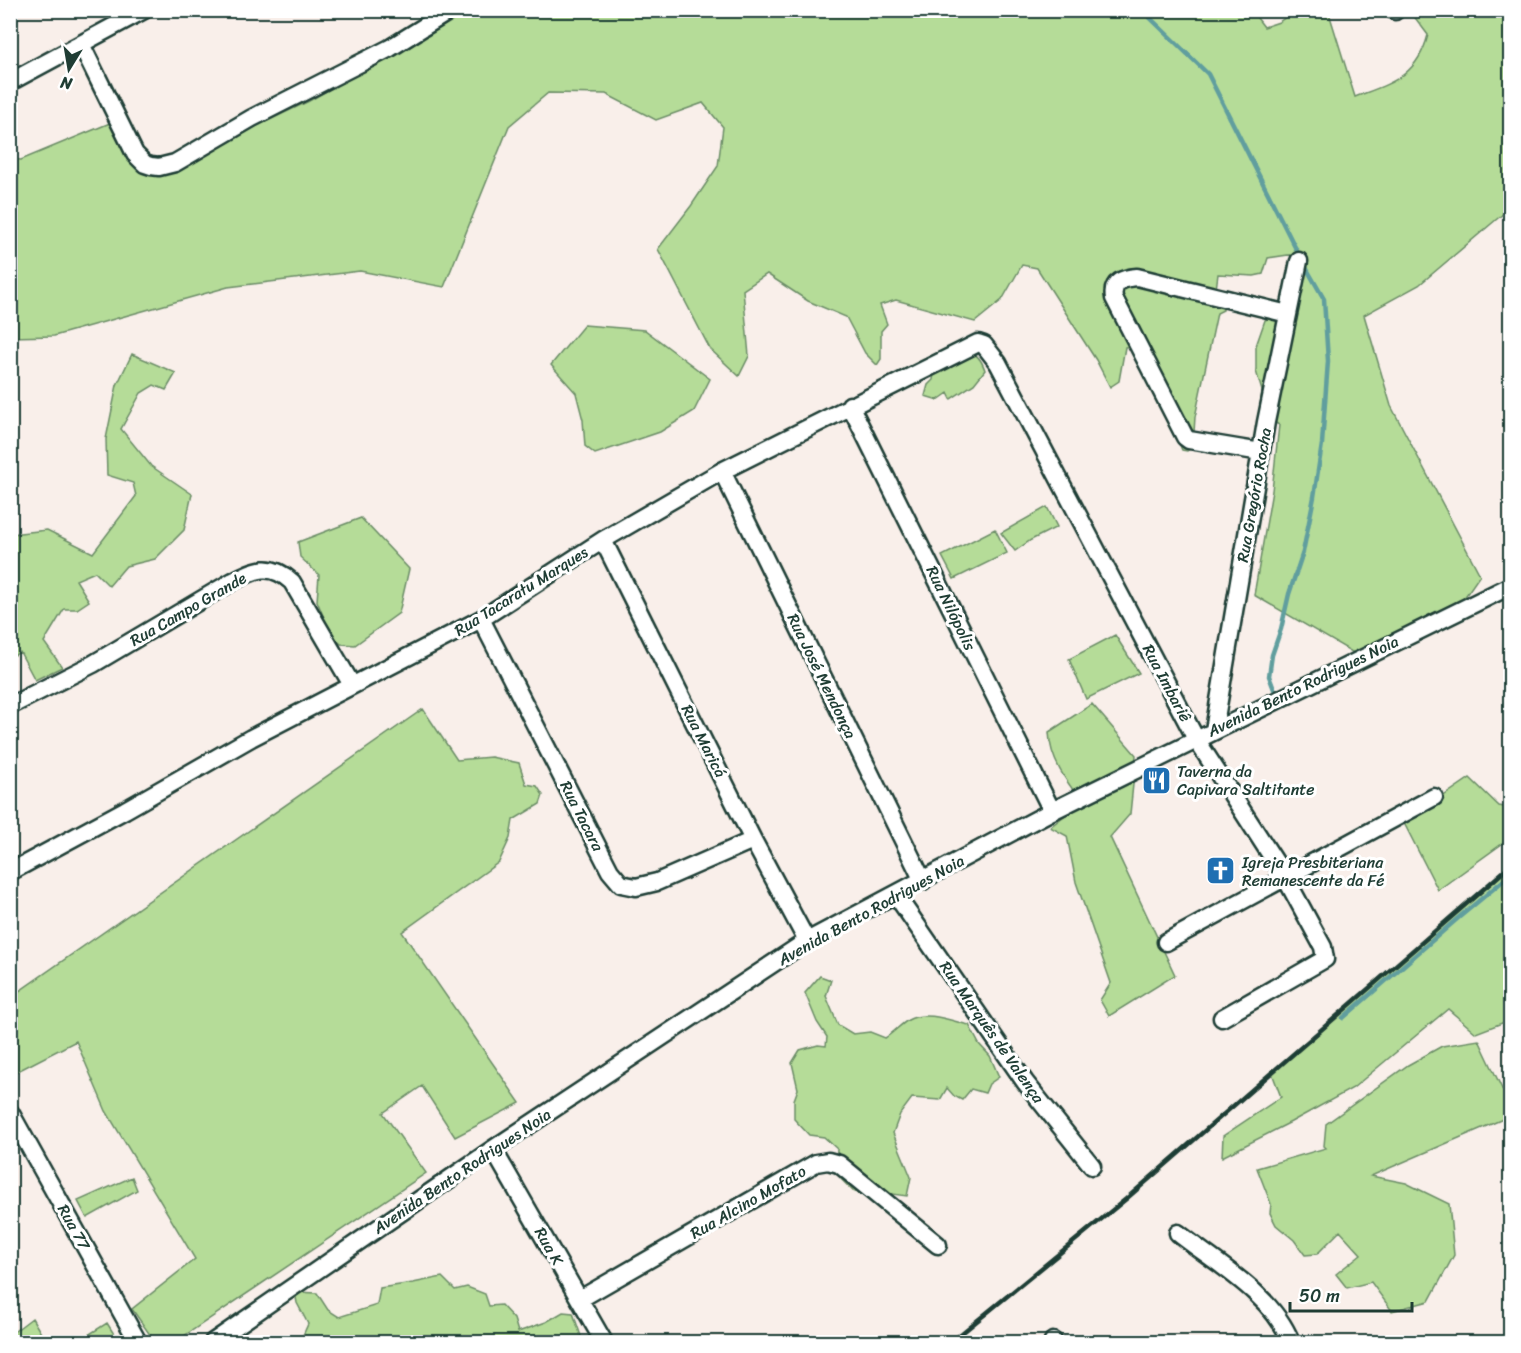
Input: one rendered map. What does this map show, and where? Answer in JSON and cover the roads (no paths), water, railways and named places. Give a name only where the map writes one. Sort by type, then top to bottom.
[{"type":"street","points":[[10,82],[144,10]]},
{"type":"street","points":[[81,44],[135,154],[145,164],[159,167],[175,163],[252,118],[390,48],[451,10]]},
{"type":"street","name":"Rua Gregório Rocha","points":[[1214,730],[1261,452],[1299,261]]},
{"type":"street","points":[[1261,452],[1194,441],[1185,437],[1114,298],[1114,286],[1126,278],[1137,277],[1288,314]]},
{"type":"street","name":"Rua Imbariê","points":[[968,346],[978,343],[984,345],[998,363],[1196,739],[1285,877],[1323,946],[1325,959],[1222,1018]]},
{"type":"street","name":"Rua Tacaratu Marques","points":[[10,872],[251,738],[482,619],[603,540],[722,471],[968,346]]},
{"type":"street","name":"Rua Nilópolis","points":[[850,405],[1052,811]]},
{"type":"street","name":"Rua José Mendonça","points":[[722,471],[923,881]]},
{"type":"street","name":"Rua Maricá","points":[[603,540],[753,840],[807,941]]},
{"type":"street","name":"Rua Campo Grande","points":[[10,706],[93,664],[253,570],[267,569],[282,572],[292,582],[352,685]]},
{"type":"street","name":"Avenida Bento Rodrigues Noia","points":[[213,1342],[493,1149],[807,941],[1052,811],[1510,586]]},
{"type":"street","name":"Rua Tacara","points":[[482,619],[610,872],[621,884],[636,887],[657,882],[753,840]]},
{"type":"street","points":[[1166,942],[1434,797]]},
{"type":"street","name":"Rua Marquês de Valença","points":[[896,895],[1025,1082],[1092,1166]]},
{"type":"street","name":"Rua 77","points":[[10,1112],[138,1342]]},
{"type":"street","name":"Rua K","points":[[493,1149],[604,1342]]},
{"type":"street","name":"Rua Alcino Mofato","points":[[580,1299],[816,1163],[828,1161],[839,1164],[938,1245]]},
{"type":"street","points":[[1178,1233],[1261,1298],[1291,1342]]},
{"type":"waterway","points":[[1142,10],[1208,74],[1300,257]]},
{"type":"waterway","points":[[1275,692],[1269,676],[1272,655],[1303,552],[1314,497],[1322,444],[1328,361],[1324,299],[1304,264]]},
{"type":"waterway","points":[[1343,1018],[1510,875]]},
{"type":"railway","points":[[951,1342],[1126,1199],[1510,866]]},
{"type":"place","name":"Taverna da Capivara Saltitante","points":[[1156,780]]},
{"type":"place","name":"Igreja Presbiteriana Remanescente da Fé","points":[[1221,871]]}]
